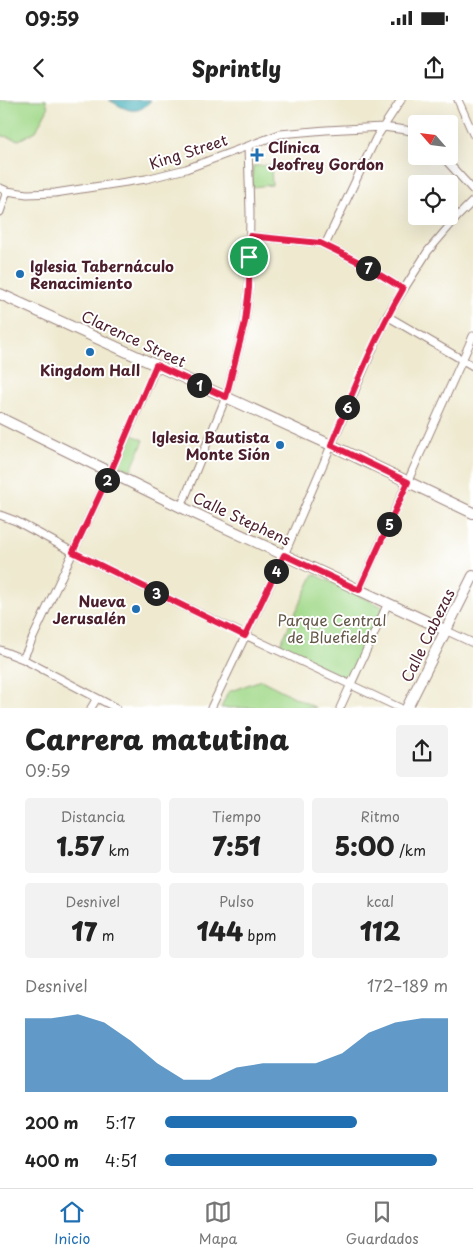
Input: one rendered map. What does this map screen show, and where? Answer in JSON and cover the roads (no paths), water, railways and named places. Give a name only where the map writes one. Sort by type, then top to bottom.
[{"type":"street","points":[[325,245],[376,138],[401,100]]},
{"type":"street","points":[[458,100],[473,134]]},
{"type":"street","name":"King Street","points":[[3,190],[27,194],[55,193],[146,180],[186,169],[280,134],[383,128],[408,131]]},
{"type":"street","points":[[181,506],[226,397],[245,322],[249,288],[250,236],[248,146]]},
{"type":"street","points":[[450,165],[473,190]]},
{"type":"street","points":[[0,212],[3,190]]},
{"type":"street","points":[[212,708],[284,555],[387,316],[428,251],[473,201]]},
{"type":"street","points":[[250,236],[325,245],[359,262],[403,289]]},
{"type":"street","name":"Clarence Street","points":[[0,294],[331,445],[473,513]]},
{"type":"street","points":[[387,316],[473,366]]},
{"type":"street","points":[[359,590],[473,336]]},
{"type":"street","points":[[23,659],[111,471],[156,365]]},
{"type":"street","name":"Calle Stephens","points":[[0,418],[284,555],[473,643]]},
{"type":"street","points":[[0,515],[16,521],[73,552],[245,636],[400,708]]},
{"type":"street","name":"Calle Cabezas","points":[[408,708],[473,576]]},
{"type":"street","points":[[340,708],[388,604]]},
{"type":"street","points":[[0,650],[23,659],[116,708]]},
{"type":"street","points":[[91,708],[96,698]]},
{"type":"water","points":[[109,100],[151,100],[141,109],[131,110]]},
{"type":"place","name":"Clínica Jeofrey Gordon","points":[[257,155]]},
{"type":"place","name":"Iglesia Tabernáculo Renacimiento","points":[[20,274]]},
{"type":"place","name":"Kingdom Hall","points":[[90,352]]},
{"type":"place","name":"Iglesia Bautista Monte Sión","points":[[280,445]]},
{"type":"place","name":"Nueva Jerusalén","points":[[136,609]]},
{"type":"park label","name":"Parque Central de Bluefields","points":[[332,628]]}]
